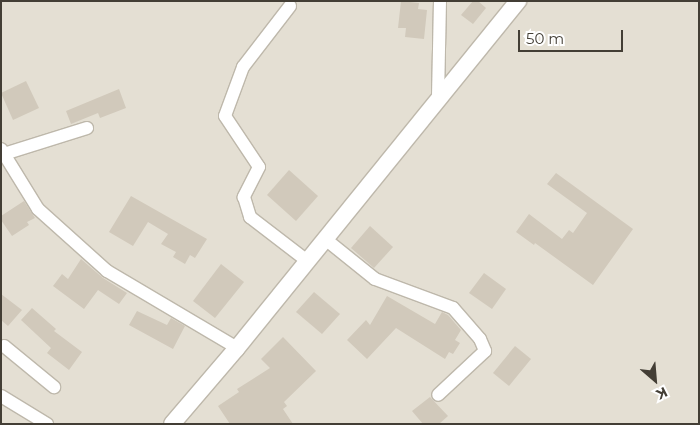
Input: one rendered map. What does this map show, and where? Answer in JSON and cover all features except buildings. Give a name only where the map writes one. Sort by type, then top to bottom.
[{"type":"street","points":[[438,97],[440,1]]},
{"type":"street","points":[[172,424],[237,348],[306,260],[518,1]]},
{"type":"street","points":[[290,6],[243,67],[225,116],[259,166],[244,197],[250,217],[306,260]]},
{"type":"street","points":[[87,128],[3,152],[38,208],[108,271],[237,348]]},
{"type":"street","points":[[324,238],[375,279],[453,308],[480,339],[485,350],[438,396]]},
{"type":"street","points":[[2,346],[54,387]]},
{"type":"street","points":[[1,396],[47,424]]},
{"type":"shaded area","points":[[1,1],[699,1],[699,424],[1,424]]}]
